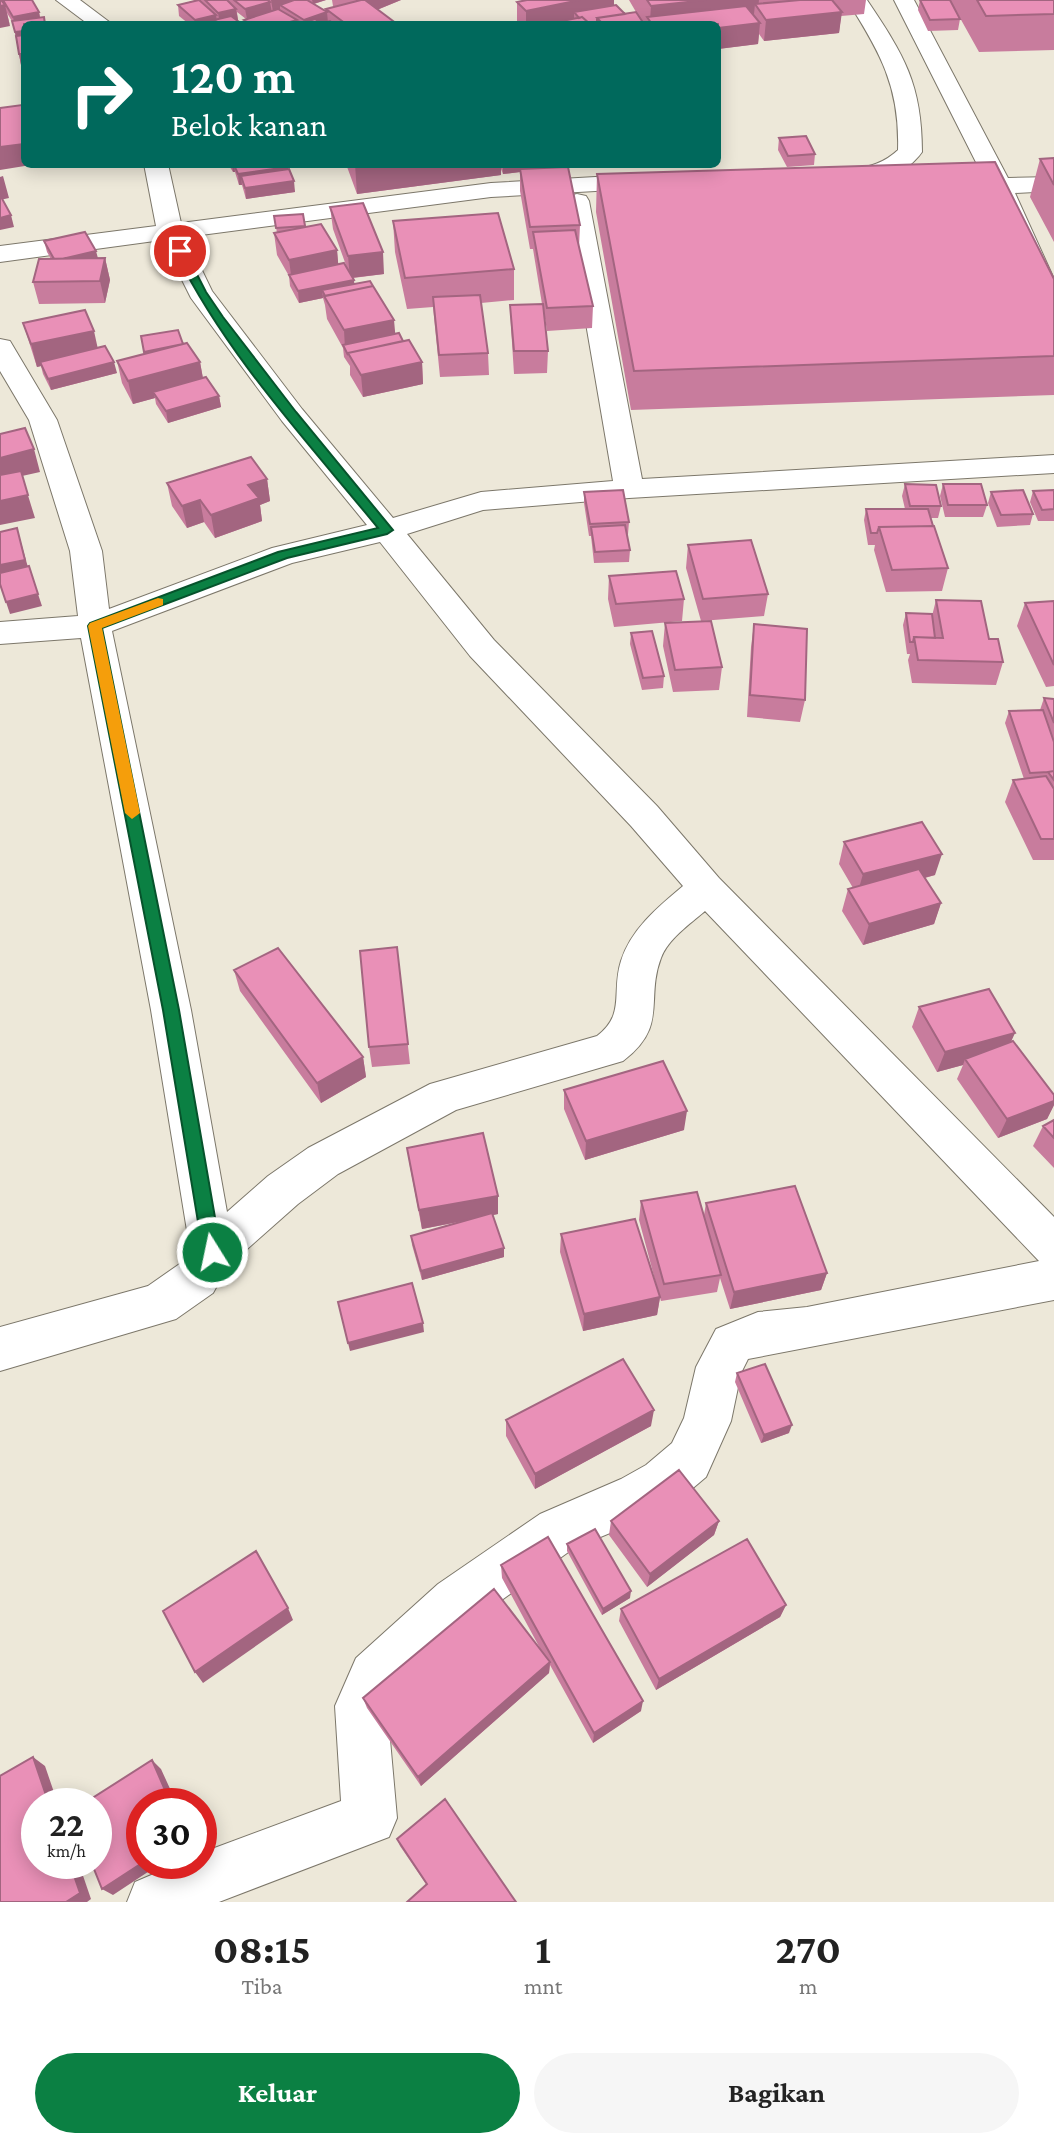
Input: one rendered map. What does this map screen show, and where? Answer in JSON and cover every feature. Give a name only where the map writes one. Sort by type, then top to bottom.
[{"type":"street","points":[[66,0],[97,21]]},
{"type":"street","points":[[831,178],[856,178],[880,173],[900,164],[910,152],[909,101],[902,74],[857,0]]},
{"type":"street","points":[[904,0],[1000,186],[1054,308]]},
{"type":"street","points":[[157,168],[170,231],[200,292],[292,415],[482,648],[635,806],[706,887],[1054,1247]]},
{"type":"street","points":[[0,254],[524,187],[667,180]]},
{"type":"street","points":[[1000,186],[1054,184]]},
{"type":"street","points":[[578,201],[629,489]]},
{"type":"street","points":[[0,347],[43,420],[86,551],[95,626],[171,1010],[212,1252]]},
{"type":"street","points":[[0,633],[95,626],[283,555],[387,530],[481,501],[629,489],[1054,464]]},
{"type":"street","points":[[0,1349],[160,1304],[197,1278],[212,1252],[283,1190],[323,1161],[445,1096],[609,1049],[623,1041],[635,1015],[637,969],[645,951],[653,937],[706,887]]},
{"type":"street","points":[[155,1902],[231,1868],[370,1818],[361,1706],[374,1676],[456,1602],[557,1531],[592,1514],[634,1499],[663,1482],[689,1460],[707,1421],[719,1367],[732,1344],[758,1334],[883,1314],[1054,1279]]},
{"type":"building","points":[[3,0],[32,0],[39,12],[13,17]]},
{"type":"building","points":[[199,0],[216,15],[195,20],[178,5]]},
{"type":"building","points":[[205,0],[227,0],[236,9],[218,13]]},
{"type":"building","points":[[234,0],[268,0],[270,2],[245,9]]},
{"type":"building","points":[[294,0],[307,0],[327,12],[304,20],[280,5]]},
{"type":"building","points":[[365,0],[393,21],[342,21],[326,9]]},
{"type":"building","points":[[580,0],[526,11],[517,2]]},
{"type":"building","points":[[647,0],[706,0],[651,6]]},
{"type":"building","points":[[832,0],[842,12],[766,20],[755,4]]},
{"type":"building","points":[[920,0],[950,0],[960,19],[930,20]]},
{"type":"building","points":[[977,0],[1054,0],[1054,14],[986,16]]},
{"type":"building","points":[[616,5],[625,14],[587,21],[574,12]]},
{"type":"building","points":[[746,6],[760,23],[721,28],[721,21],[650,21],[647,17]]},
{"type":"building","points":[[278,9],[297,20],[246,21]]},
{"type":"building","points":[[636,12],[642,21],[600,21],[597,18]]},
{"type":"building","points":[[231,16],[238,21],[216,21]]},
{"type":"building","points":[[44,17],[45,21],[21,21],[21,31],[15,32],[12,21]]},
{"type":"building","points":[[582,17],[587,21],[562,21]]},
{"type":"building","points":[[21,35],[21,54],[19,54],[16,36]]},
{"type":"building","points":[[21,105],[21,144],[0,147],[0,108]]},
{"type":"building","points":[[806,136],[815,154],[788,156],[779,138]]},
{"type":"building","points":[[1054,158],[1054,185],[1040,159]]},
{"type":"building","points":[[995,162],[1054,279],[1054,356],[634,371],[597,174]]},
{"type":"building","points":[[235,168],[281,168],[238,174]]},
{"type":"building","points":[[568,168],[580,225],[530,227],[520,169]]},
{"type":"building","points":[[289,169],[294,181],[245,188],[241,176]]},
{"type":"building","points":[[0,195],[11,215],[0,218]]},
{"type":"building","points":[[363,203],[383,252],[348,256],[330,207]]},
{"type":"building","points":[[498,213],[514,269],[405,278],[393,221]]},
{"type":"building","points":[[303,214],[305,226],[276,228],[274,216]]},
{"type":"building","points":[[321,224],[337,250],[289,260],[274,233]]},
{"type":"building","points":[[575,230],[593,306],[547,308],[533,232]]},
{"type":"building","points":[[85,232],[96,251],[54,259],[44,241]]},
{"type":"building","points":[[105,258],[100,281],[33,282],[39,259]]},
{"type":"building","points":[[344,263],[354,280],[298,291],[289,275]]},
{"type":"building","points":[[370,281],[373,286],[325,296],[322,290]]},
{"type":"building","points":[[373,286],[394,320],[344,330],[324,296]]},
{"type":"building","points":[[480,295],[488,353],[439,355],[433,297]]},
{"type":"building","points":[[543,304],[548,351],[514,351],[510,305]]},
{"type":"building","points":[[85,310],[94,331],[31,344],[23,323]]},
{"type":"building","points":[[178,330],[183,344],[144,352],[141,336]]},
{"type":"building","points":[[399,333],[403,341],[348,355],[343,345]]},
{"type":"building","points":[[409,340],[422,362],[361,375],[348,353]]},
{"type":"building","points":[[187,343],[200,362],[128,381],[117,361]]},
{"type":"building","points":[[105,346],[114,362],[48,379],[40,362]]},
{"type":"building","points":[[206,377],[219,396],[166,411],[153,392]]},
{"type":"building","points":[[25,428],[34,449],[0,458],[0,434]]},
{"type":"building","points":[[251,457],[267,479],[248,485],[259,498],[211,515],[200,500],[182,506],[167,483]]},
{"type":"building","points":[[21,471],[28,495],[0,501],[0,475]]},
{"type":"building","points":[[905,484],[936,485],[941,506],[910,506]]},
{"type":"building","points":[[943,484],[981,484],[987,505],[948,505]]},
{"type":"building","points":[[623,490],[629,522],[590,524],[584,492]]},
{"type":"building","points":[[1023,490],[1033,514],[1001,515],[991,492]]},
{"type":"building","points":[[1054,490],[1054,509],[1042,510],[1033,491]]},
{"type":"building","points":[[866,509],[928,509],[933,526],[879,527],[877,533],[871,533]]},
{"type":"building","points":[[625,525],[630,550],[595,552],[591,527]]},
{"type":"building","points":[[934,526],[948,568],[892,570],[879,527]]},
{"type":"building","points":[[17,528],[25,560],[0,565],[0,532]]},
{"type":"building","points":[[751,540],[768,594],[703,599],[688,545]]},
{"type":"building","points":[[29,566],[38,594],[6,602],[0,584],[0,573]]},
{"type":"building","points":[[676,571],[684,599],[616,604],[609,576]]},
{"type":"building","points":[[936,600],[981,601],[989,639],[998,639],[1003,662],[918,660],[914,637],[943,638]]},
{"type":"building","points":[[1054,601],[1054,665],[1025,603]]},
{"type":"building","points":[[906,613],[932,614],[935,638],[914,637],[913,642],[910,642]]},
{"type":"building","points":[[711,621],[722,667],[675,670],[665,623]]},
{"type":"building","points":[[754,624],[807,629],[805,700],[750,695]]},
{"type":"building","points":[[652,631],[664,676],[643,678],[631,633]]},
{"type":"building","points":[[1044,698],[1054,699],[1054,723]]},
{"type":"building","points":[[1043,710],[1054,742],[1054,771],[1030,773],[1009,711]]},
{"type":"building","points":[[1046,776],[1054,789],[1054,839],[1041,839],[1013,780]]},
{"type":"building","points":[[922,822],[942,854],[863,874],[844,842]]},
{"type":"building","points":[[919,869],[941,903],[869,924],[848,889]]},
{"type":"building","points":[[397,947],[408,1044],[369,1047],[360,951]]},
{"type":"building","points":[[278,948],[363,1057],[317,1083],[234,970]]},
{"type":"building","points":[[989,989],[1015,1033],[945,1052],[919,1007]]},
{"type":"building","points":[[1013,1041],[1054,1095],[1054,1101],[1007,1119],[965,1059]]},
{"type":"building","points":[[663,1061],[687,1111],[586,1141],[564,1090]]},
{"type":"building","points":[[1054,1120],[1054,1138],[1043,1126]]},
{"type":"building","points":[[483,1133],[498,1196],[419,1210],[407,1148]]},
{"type":"building","points":[[795,1186],[827,1273],[734,1292],[706,1203]]},
{"type":"building","points":[[697,1192],[721,1275],[664,1284],[641,1201]]},
{"type":"building","points":[[492,1213],[504,1248],[421,1271],[411,1236]]},
{"type":"building","points":[[635,1219],[660,1297],[584,1314],[561,1234]]},
{"type":"building","points":[[412,1283],[423,1323],[348,1343],[338,1302]]},
{"type":"building","points":[[623,1359],[654,1410],[535,1474],[506,1420]]},
{"type":"building","points":[[765,1364],[792,1425],[764,1435],[737,1373]]},
{"type":"building","points":[[679,1470],[719,1521],[650,1574],[611,1521]]},
{"type":"building","points":[[595,1529],[631,1591],[603,1609],[567,1544]]},
{"type":"building","points":[[548,1537],[643,1701],[594,1733],[501,1565]]},
{"type":"building","points":[[747,1539],[786,1605],[659,1679],[621,1609]]},
{"type":"building","points":[[256,1551],[288,1608],[195,1672],[163,1611]]},
{"type":"building","points":[[494,1589],[550,1662],[418,1777],[363,1698]]},
{"type":"building","points":[[33,1757],[44,1788],[21,1788],[21,1879],[75,1879],[80,1893],[66,1902],[0,1902],[0,1776]]},
{"type":"building","points":[[152,1760],[164,1788],[126,1788],[126,1873],[102,1889],[98,1879],[112,1879],[112,1788],[108,1788]]},
{"type":"building","points":[[445,1799],[516,1902],[407,1902],[427,1884],[397,1839]]},
{"type":"slow traffic","points":[[132,813],[95,626],[158,602]]},
{"type":"route","points":[[180,251],[200,292],[219,320],[292,415],[387,530],[283,555],[95,626],[171,1010],[212,1252]]}]
